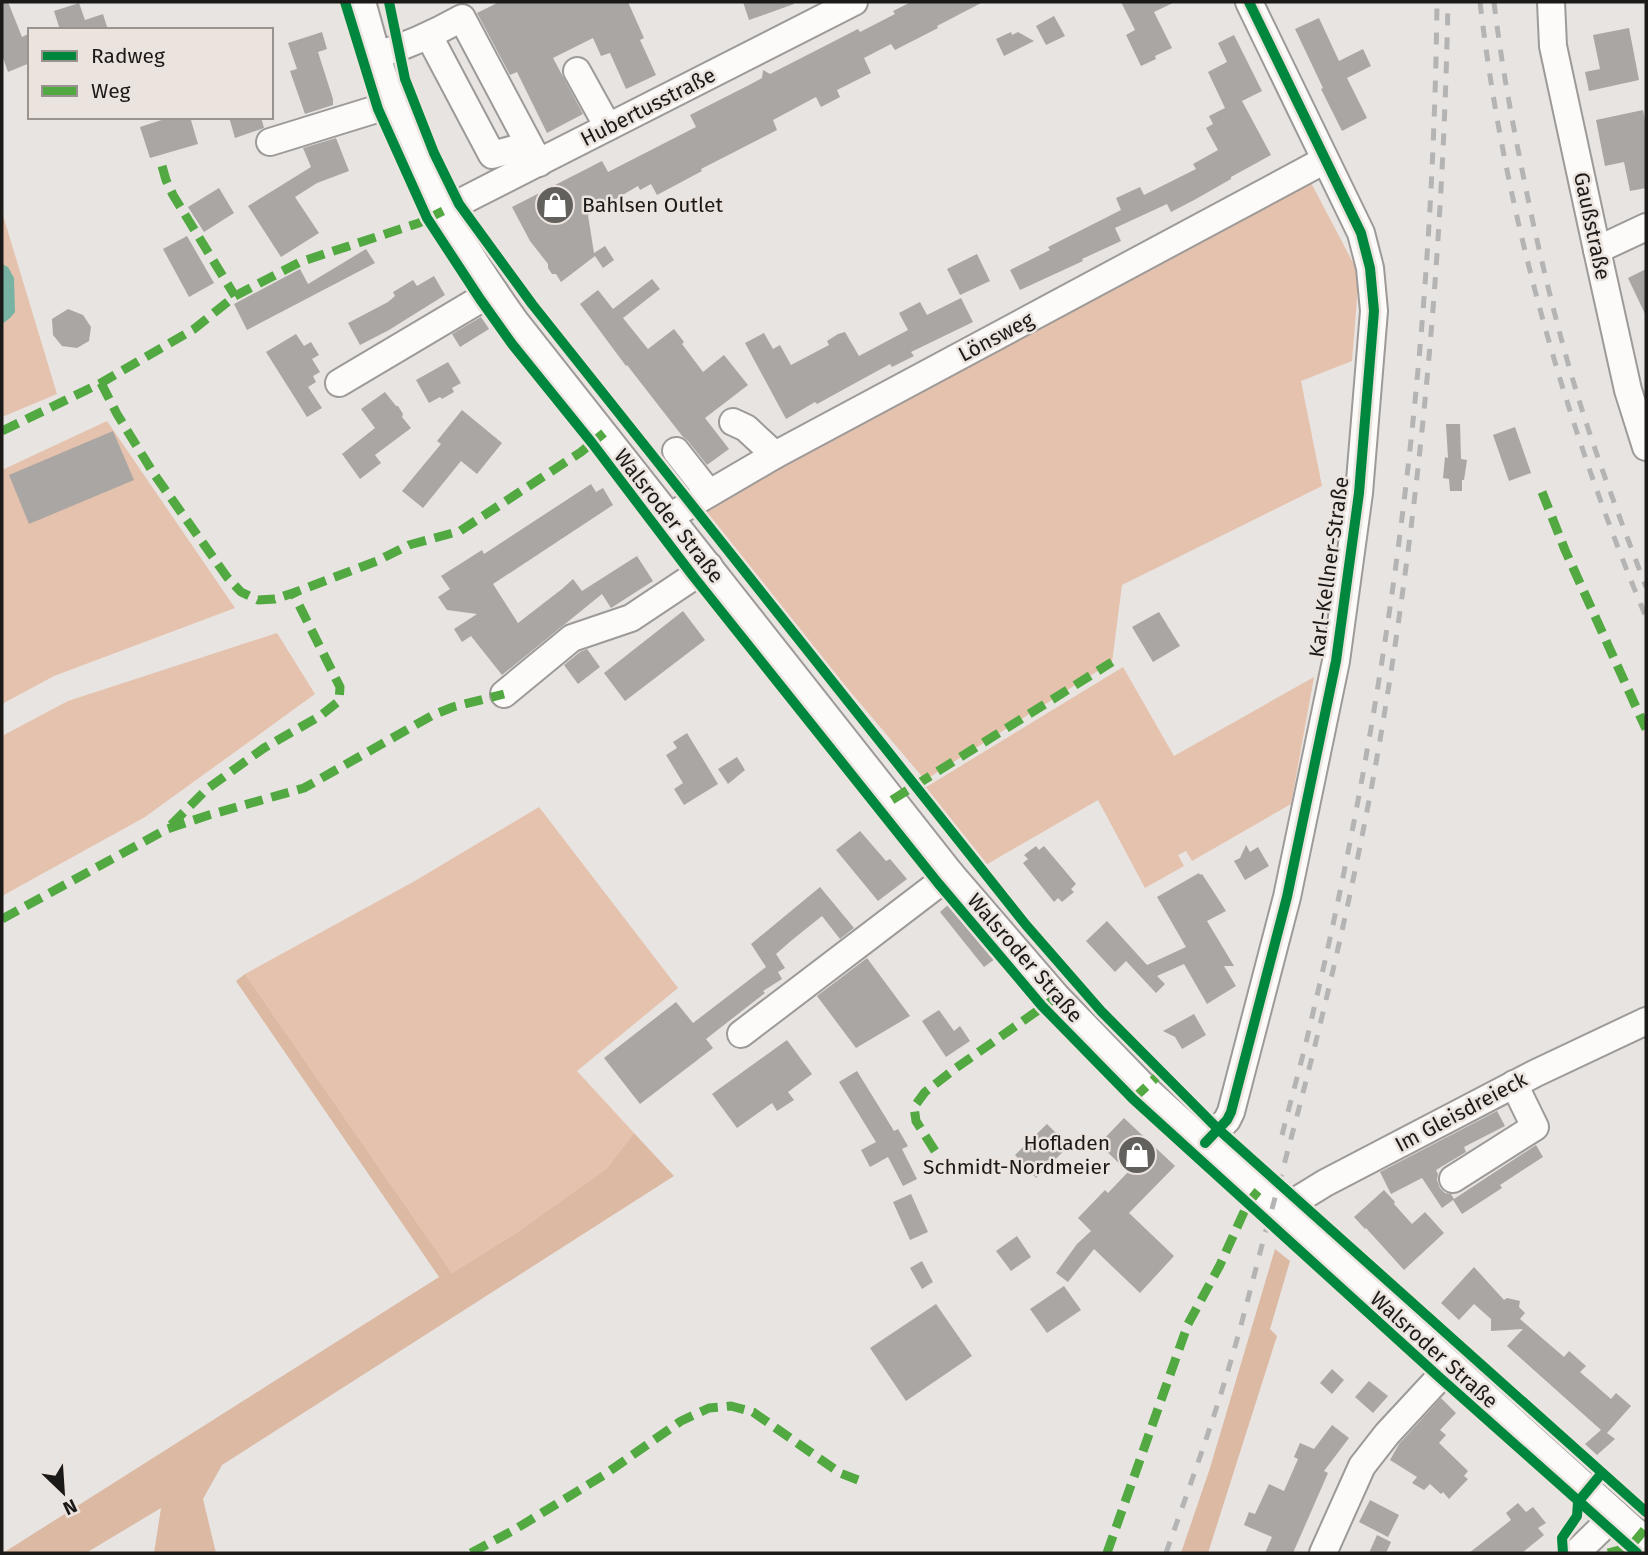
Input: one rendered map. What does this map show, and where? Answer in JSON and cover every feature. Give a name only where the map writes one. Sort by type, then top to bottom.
[{"type":"street","name":"Walsroder Straße","points":[[362,2],[393,104],[416,158],[443,211],[494,291],[951,874],[1057,997],[1145,1087],[1646,1541]]},
{"type":"street","name":"Hubertusstraße","points":[[443,211],[534,154],[608,127],[853,2]]},
{"type":"street","name":"Karl-Kellner-Straße","points":[[1205,1143],[1231,1112],[1287,897],[1336,661],[1359,493],[1374,312],[1370,268],[1361,233],[1249,2]]},
{"type":"street","name":"Gaußstraße","points":[[1551,2],[1553,46],[1628,390],[1646,447]]},
{"type":"street","points":[[377,55],[429,36],[462,18],[534,154],[492,156],[429,36]]},
{"type":"street","points":[[577,71],[608,127]]},
{"type":"street","points":[[270,142],[393,104]]},
{"type":"street","name":"Lönsweg","points":[[669,517],[775,455],[1325,160]]},
{"type":"street","points":[[1597,250],[1646,228]]},
{"type":"street","points":[[339,383],[494,291]]},
{"type":"street","points":[[733,422],[746,428],[775,455]]},
{"type":"street","points":[[676,451],[709,493]]},
{"type":"street","points":[[504,695],[572,638],[631,618],[709,566]]},
{"type":"street","points":[[741,1034],[951,874]]},
{"type":"street","name":"Im Gleisdreieck","points":[[1283,1214],[1298,1199],[1325,1183],[1514,1084],[1646,1021]]},
{"type":"street","points":[[1454,1179],[1535,1126],[1514,1084]]},
{"type":"street","points":[[1323,1553],[1362,1466],[1387,1434],[1451,1365]]},
{"type":"street","points":[[1576,1553],[1616,1514]]},
{"type":"shaded area","points":[[1309,179],[1359,274],[1352,361],[1301,381],[1322,486],[1122,585],[1112,662],[925,780],[698,512]]},
{"type":"shaded area","points":[[2,212],[57,394],[2,417]]},
{"type":"shaded area","points":[[2,264],[8,267],[14,278],[15,312],[2,324]]},
{"type":"shaded area","points":[[107,421],[235,608],[54,676],[2,704],[2,470]]},
{"type":"shaded area","points":[[277,633],[315,694],[145,817],[2,896],[2,736],[68,701]]},
{"type":"shaded area","points":[[1123,667],[1174,756],[1314,677],[1291,804],[1192,861],[1186,851],[1178,855],[1184,866],[1145,888],[1098,800],[984,866],[923,789]]},
{"type":"shaded area","points":[[539,807],[678,988],[577,1071],[634,1133],[606,1169],[513,1235],[452,1273],[245,974],[413,882]]},
{"type":"shaded area","points":[[245,974],[452,1273],[513,1235],[606,1169],[634,1133],[674,1176],[222,1465],[203,1499],[216,1553],[154,1553],[161,1508],[86,1553],[3,1553],[439,1277],[236,981]]},
{"type":"shaded area","points":[[1275,1249],[1290,1261],[1270,1329],[1277,1336],[1208,1553],[1181,1553],[1210,1468]]},
{"type":"building","points":[[2,2],[8,2],[22,37],[28,34],[28,64],[8,72],[2,55]]},
{"type":"building","points":[[499,2],[628,2],[644,38],[640,40],[656,75],[626,89],[610,53],[601,56],[593,38],[553,58],[583,114],[547,133],[517,72],[510,75],[477,13]]},
{"type":"building","points":[[743,2],[794,2],[794,4],[749,20]]},
{"type":"building","points":[[911,2],[983,2],[895,50],[891,44],[864,58],[871,73],[837,90],[840,97],[821,107],[816,97],[773,120],[777,130],[657,195],[651,184],[640,190],[638,186],[588,215],[594,253],[605,246],[614,260],[603,268],[595,256],[561,282],[556,274],[552,274],[512,207],[602,161],[608,172],[696,127],[690,115],[762,78],[763,70],[770,74],[858,29],[860,32],[895,14],[893,11]]},
{"type":"building","points":[[1121,2],[1175,2],[1154,12],[1172,48],[1141,66],[1126,35],[1135,30]]},
{"type":"building","points":[[79,3],[85,20],[103,14],[107,28],[59,28],[54,11]]},
{"type":"building","points":[[1054,16],[1065,36],[1046,45],[1036,26]]},
{"type":"building","points":[[1319,18],[1339,61],[1363,49],[1371,66],[1347,78],[1367,118],[1342,131],[1295,29]]},
{"type":"building","points":[[1629,28],[1639,80],[1589,91],[1585,72],[1600,69],[1593,35]]},
{"type":"building","points":[[322,32],[327,49],[318,52],[333,105],[305,114],[290,71],[297,69],[288,43]]},
{"type":"building","points":[[1011,32],[1012,35],[1018,32],[1034,41],[1004,56],[996,39]]},
{"type":"building","points":[[1234,35],[1262,91],[1242,101],[1271,155],[1171,212],[1167,204],[1115,228],[1121,241],[1020,290],[1010,270],[1050,250],[1048,247],[1121,210],[1116,198],[1140,187],[1144,195],[1196,169],[1193,164],[1218,150],[1206,128],[1213,124],[1209,116],[1225,108],[1208,72],[1227,62],[1218,43]]},
{"type":"building","points":[[1643,110],[1646,126],[1646,188],[1630,191],[1624,162],[1605,166],[1596,120]]},
{"type":"building","points":[[165,119],[191,119],[198,144],[150,158],[140,127]]},
{"type":"building","points":[[230,119],[262,119],[264,128],[235,138]]},
{"type":"building","points":[[336,138],[349,171],[317,183],[295,197],[319,233],[281,257],[248,206],[311,167],[303,148]]},
{"type":"building","points":[[219,188],[234,213],[204,232],[188,207]]},
{"type":"building","points":[[187,236],[214,283],[189,297],[163,249]]},
{"type":"building","points":[[366,249],[375,263],[247,330],[234,304],[300,269],[308,284]]},
{"type":"building","points":[[977,254],[990,281],[960,295],[947,269]]},
{"type":"building","points":[[1646,269],[1646,316],[1628,278]]},
{"type":"building","points":[[434,276],[445,295],[360,345],[348,323],[388,302],[395,296],[393,292],[413,280],[417,286]]},
{"type":"building","points":[[652,279],[660,289],[623,318],[648,349],[674,329],[703,372],[724,355],[748,385],[705,418],[729,449],[707,465],[626,366],[580,304],[598,290],[613,309]]},
{"type":"building","points":[[961,298],[973,322],[911,352],[914,356],[892,367],[890,364],[786,419],[745,343],[764,333],[773,349],[780,345],[791,365],[829,345],[827,341],[845,332],[859,356],[908,330],[899,313],[920,302],[927,315]]},
{"type":"building","points":[[68,309],[83,315],[91,327],[89,341],[77,348],[62,346],[53,335],[52,319]]},
{"type":"building","points":[[481,317],[489,329],[460,347],[452,334]]},
{"type":"building","points":[[296,334],[304,346],[311,342],[319,355],[312,359],[320,372],[313,376],[316,382],[308,387],[322,408],[307,417],[266,352]]},
{"type":"building","points":[[448,362],[461,383],[452,388],[454,392],[429,403],[416,380]]},
{"type":"building","points":[[385,392],[398,406],[402,417],[411,428],[375,455],[381,463],[360,479],[342,454],[375,428],[361,409]]},
{"type":"building","points":[[462,410],[502,443],[477,474],[461,461],[423,508],[402,491],[441,444],[437,441]]},
{"type":"building","points":[[1446,424],[1460,424],[1461,459],[1467,460],[1462,491],[1450,491],[1449,479],[1443,478],[1445,457],[1448,458]]},
{"type":"building","points":[[1515,427],[1531,473],[1509,481],[1493,435]]},
{"type":"building","points":[[113,431],[134,480],[29,524],[9,475]]},
{"type":"building","points":[[591,484],[596,492],[603,488],[613,505],[493,584],[518,623],[573,579],[582,591],[637,556],[653,581],[611,608],[602,594],[502,675],[471,636],[462,642],[454,629],[477,614],[447,610],[438,597],[450,589],[441,576],[482,550],[484,554]]},
{"type":"building","points":[[683,611],[705,640],[625,701],[604,673]]},
{"type":"building","points":[[1159,612],[1180,646],[1153,662],[1132,627]]},
{"type":"building","points":[[587,649],[600,667],[578,684],[564,665]]},
{"type":"building","points":[[687,733],[718,784],[684,805],[674,789],[683,783],[666,755],[677,748],[673,742]]},
{"type":"building","points":[[737,757],[745,770],[728,784],[718,769]]},
{"type":"building","points":[[860,831],[886,861],[890,859],[907,879],[878,901],[836,850]]},
{"type":"building","points":[[1246,845],[1250,852],[1258,847],[1269,866],[1245,880],[1234,861],[1240,858]]},
{"type":"building","points":[[1036,846],[1039,850],[1044,846],[1076,884],[1071,889],[1074,892],[1062,902],[1058,898],[1054,902],[1023,863],[1028,859],[1024,855]]},
{"type":"building","points":[[1199,873],[1226,911],[1207,921],[1234,966],[1224,966],[1236,986],[1207,1004],[1184,964],[1157,976],[1165,984],[1156,993],[1126,961],[1115,972],[1086,941],[1107,921],[1147,965],[1186,947],[1157,897]]},
{"type":"building","points":[[820,887],[854,928],[840,939],[822,916],[792,940],[776,954],[785,968],[778,972],[782,979],[763,991],[765,993],[706,1039],[713,1048],[640,1104],[604,1058],[676,1002],[693,1023],[766,967],[751,944]]},
{"type":"building","points":[[950,903],[995,959],[984,967],[940,912]]},
{"type":"building","points":[[867,958],[910,1016],[856,1048],[817,996]]},
{"type":"building","points":[[939,1010],[954,1031],[960,1026],[970,1041],[946,1057],[922,1021]]},
{"type":"building","points":[[1194,1014],[1206,1035],[1182,1049],[1175,1037],[1163,1031]]},
{"type":"building","points":[[787,1040],[812,1074],[788,1092],[794,1100],[777,1111],[772,1103],[737,1128],[712,1094]]},
{"type":"building","points":[[857,1071],[894,1131],[898,1129],[908,1146],[902,1149],[917,1179],[903,1186],[888,1157],[870,1167],[861,1150],[876,1142],[839,1082]]},
{"type":"building","points":[[1497,1111],[1505,1126],[1464,1147],[1466,1152],[1436,1170],[1440,1188],[1445,1193],[1451,1194],[1454,1199],[1536,1145],[1543,1157],[1462,1214],[1453,1200],[1442,1208],[1422,1178],[1391,1194],[1380,1172]]},
{"type":"building","points":[[1124,1118],[1175,1166],[1129,1213],[1174,1256],[1140,1293],[1094,1249],[1068,1282],[1056,1273],[1077,1244],[1091,1231],[1078,1218],[1105,1190],[1108,1193],[1128,1172],[1099,1144]]},
{"type":"building","points":[[1047,1124],[1069,1146],[1036,1178],[1015,1155]]},
{"type":"building","points":[[1384,1190],[1412,1224],[1425,1212],[1444,1233],[1404,1270],[1354,1217]]},
{"type":"building","points":[[911,1194],[928,1232],[910,1240],[893,1202]]},
{"type":"building","points":[[1017,1236],[1031,1257],[1011,1271],[996,1251]]},
{"type":"building","points":[[922,1261],[933,1282],[922,1289],[910,1268]]},
{"type":"building","points":[[1474,1267],[1504,1300],[1507,1298],[1520,1301],[1519,1307],[1525,1313],[1520,1319],[1564,1357],[1569,1351],[1586,1366],[1580,1372],[1611,1399],[1616,1393],[1631,1406],[1607,1433],[1615,1439],[1597,1455],[1585,1444],[1601,1430],[1507,1346],[1523,1329],[1491,1331],[1491,1319],[1474,1304],[1459,1320],[1441,1303]]},
{"type":"building","points":[[1064,1286],[1081,1310],[1047,1333],[1030,1309]]},
{"type":"building","points":[[936,1304],[972,1356],[906,1401],[870,1348]]},
{"type":"building","points":[[1332,1369],[1344,1380],[1332,1394],[1320,1383]]},
{"type":"building","points":[[1369,1381],[1388,1396],[1373,1413],[1355,1397]]},
{"type":"building","points":[[1441,1398],[1456,1413],[1440,1430],[1446,1435],[1439,1443],[1468,1471],[1464,1476],[1468,1479],[1449,1499],[1430,1484],[1424,1490],[1412,1483],[1417,1477],[1390,1460],[1399,1444]]},
{"type":"building","points":[[1332,1425],[1349,1438],[1324,1471],[1328,1473],[1293,1553],[1265,1553],[1272,1537],[1244,1525],[1249,1512],[1255,1514],[1269,1484],[1284,1491],[1298,1459],[1294,1457],[1300,1443],[1314,1449]]},
{"type":"building","points":[[1370,1500],[1399,1515],[1388,1537],[1359,1522]]},
{"type":"building","points":[[1518,1503],[1526,1512],[1533,1507],[1546,1523],[1538,1528],[1544,1535],[1522,1553],[1469,1553],[1511,1520],[1506,1513]]},
{"type":"building","points":[[1377,1535],[1391,1542],[1386,1553],[1369,1553]]},
{"type":"railway","points":[[1282,1135],[1340,892],[1385,640],[1403,513],[1427,258],[1437,2]]},
{"type":"railway","points":[[1166,1553],[1225,1382],[1241,1326],[1328,992],[1368,808],[1394,654],[1418,468],[1441,189],[1448,2]]},
{"type":"railway","points":[[1480,2],[1505,159],[1542,315],[1589,469],[1646,617]]},
{"type":"railway","points":[[1494,2],[1517,143],[1558,327],[1591,437],[1646,587]]},
{"type":"marked path","points":[[162,166],[173,195],[235,296]]},
{"type":"marked path","points":[[2,431],[101,383],[194,329],[235,296],[300,262],[419,223],[443,211]]},
{"type":"marked path","points":[[101,383],[154,474],[227,577],[241,592],[258,600],[275,599],[293,593],[377,561],[409,545],[460,531],[581,452],[604,433]]},
{"type":"marked path","points":[[1542,492],[1565,550],[1646,729]]},
{"type":"marked path","points":[[171,825],[207,789],[264,748],[320,716],[339,701],[340,687],[293,593]]},
{"type":"marked path","points":[[892,800],[1112,662]]},
{"type":"marked path","points":[[2,919],[167,829],[304,788],[433,715],[504,694]]},
{"type":"marked path","points":[[935,1151],[916,1121],[914,1107],[925,1092],[1057,997]]},
{"type":"marked path","points":[[1133,1099],[1162,1072]]},
{"type":"marked path","points":[[1107,1553],[1188,1324],[1220,1265],[1248,1203],[1258,1191]]},
{"type":"marked path","points":[[471,1553],[604,1475],[681,1421],[709,1408],[731,1406],[753,1412],[840,1473],[858,1480]]},
{"type":"marked path","points":[[1608,1553],[1630,1547],[1646,1528]]},
{"type":"cycle path","points":[[345,2],[378,109],[427,218],[480,299],[693,576],[938,883],[1042,1006],[1133,1099],[1637,1553]]},
{"type":"cycle path","points":[[389,2],[405,79],[434,153],[459,204],[532,304],[1026,925],[1101,1011],[1218,1129],[1646,1512]]},
{"type":"cycle path","points":[[1205,1143],[1231,1112],[1287,897],[1336,661],[1359,493],[1374,311],[1370,268],[1361,233],[1249,2]]},
{"type":"cycle path","points":[[1563,1553],[1562,1538],[1577,1516],[1578,1502],[1602,1473]]},
{"type":"place","name":"Bahlsen Outlet","points":[[555,205]]},
{"type":"place","name":"Hofladen Schmidt-Nordmeier","points":[[1137,1155]]}]
